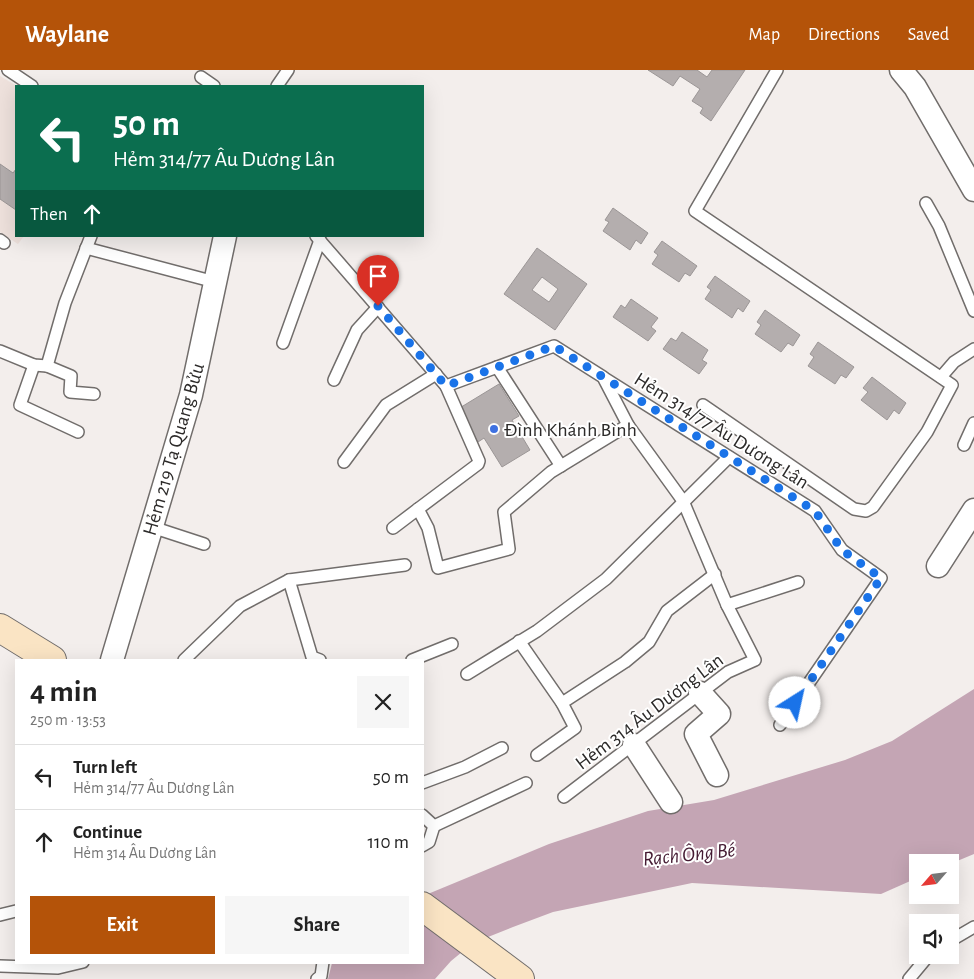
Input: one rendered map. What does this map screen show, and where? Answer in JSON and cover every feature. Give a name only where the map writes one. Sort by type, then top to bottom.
[{"type":"main road","points":[[0,628],[50,659]]},
{"type":"main road","points":[[424,907],[520,979]]},
{"type":"street","points":[[902,70],[915,87],[974,190]]},
{"type":"street","name":"Hẻm 219 Tạ Quang Bửu","points":[[112,659],[191,395],[225,237]]},
{"type":"street","points":[[938,566],[974,510]]},
{"type":"street","points":[[700,693],[719,714],[696,734],[717,775]]},
{"type":"street","points":[[634,745],[671,802]]},
{"type":"lane","points":[[8,70],[30,85]]},
{"type":"lane","points":[[279,85],[288,70]]},
{"type":"lane","points":[[703,405],[854,509],[866,511],[873,507],[927,432],[952,385],[695,211],[777,70]]},
{"type":"lane","points":[[201,77],[213,85]]},
{"type":"lane","points":[[926,203],[939,226],[974,310]]},
{"type":"lane","points":[[47,366],[65,303],[91,237]]},
{"type":"lane","points":[[282,343],[318,238],[446,386],[479,461],[478,464],[393,528]]},
{"type":"lane","points":[[86,248],[216,282]]},
{"type":"lane","points":[[334,380],[357,330],[378,306]]},
{"type":"lane","name":"Hẻm 314 Âu Dương Lân","points":[[446,386],[554,346],[603,378],[628,425],[683,501],[728,605],[755,660],[728,672],[564,797]]},
{"type":"lane","points":[[941,377],[954,362],[974,349]]},
{"type":"lane","points":[[0,351],[34,365],[47,366],[71,376],[70,392],[94,394]]},
{"type":"lane","points":[[34,365],[20,405],[78,432]]},
{"type":"lane","points":[[497,367],[561,466]]},
{"type":"lane","points":[[344,462],[386,405],[436,374]]},
{"type":"lane","name":"Hẻm 314/77 Âu Dương Lân","points":[[603,378],[815,511],[842,550],[881,578],[780,725]]},
{"type":"lane","points":[[964,445],[974,423]]},
{"type":"lane","points":[[418,509],[428,528],[438,568],[509,549],[504,512],[561,466],[628,425]]},
{"type":"lane","points":[[467,674],[537,631],[606,580],[729,457]]},
{"type":"lane","points":[[152,527],[204,544]]},
{"type":"lane","points":[[185,659],[240,606],[290,580],[405,566]]},
{"type":"lane","points":[[562,703],[625,662],[649,642],[667,610],[715,574]]},
{"type":"lane","points":[[290,580],[312,657],[317,659]]},
{"type":"lane","points":[[728,605],[798,582]]},
{"type":"lane","points":[[519,641],[562,703],[575,728],[536,755]]},
{"type":"lane","points":[[414,659],[452,644]]},
{"type":"lane","points":[[424,781],[465,767],[502,748]]},
{"type":"lane","points":[[424,845],[429,842],[434,826],[526,783]]},
{"type":"lane","points":[[424,817],[434,826]]},
{"type":"lane","points":[[0,915],[15,911]]},
{"type":"lane","points":[[959,936],[974,928]]},
{"type":"lane","points":[[0,966],[58,968],[75,964]]},
{"type":"lane","points":[[317,979],[321,976],[323,964]]},
{"type":"lane","points":[[909,979],[922,964]]},
{"type":"shaded area","points":[[0,76],[15,85],[15,237],[23,237],[18,244],[0,232]]},
{"type":"water","name":"Rạch Ông Bé","points":[[974,689],[974,854],[959,860],[959,854],[909,854],[909,882],[881,894],[692,883],[553,912],[473,943],[451,961],[435,979],[328,979],[332,964],[424,964],[424,896],[549,844],[648,811],[714,800],[845,760],[892,741]]},
{"type":"building","points":[[648,70],[697,70],[707,77],[712,70],[745,70],[711,121],[700,113],[703,108],[692,101],[700,89],[680,76],[673,86]]},
{"type":"building","points":[[0,164],[13,173],[15,170],[15,209],[0,199]]},
{"type":"building","points":[[613,208],[648,233],[641,244],[636,240],[630,250],[603,231],[609,222],[605,220]]},
{"type":"building","points":[[662,241],[697,266],[690,276],[685,273],[679,282],[652,264],[658,255],[654,252]]},
{"type":"building","points":[[537,248],[587,284],[555,330],[504,294]],"holes":[[[542,277],[558,289],[549,302],[532,290]]]},
{"type":"building","points":[[715,276],[750,301],[743,312],[738,308],[732,318],[705,299],[711,290],[707,287]]},
{"type":"building","points":[[631,299],[658,318],[651,327],[656,331],[648,341],[613,317],[621,305],[625,308]]},
{"type":"building","points":[[765,310],[800,335],[793,346],[788,343],[781,352],[755,334],[761,325],[757,322]]},
{"type":"building","points":[[682,332],[708,350],[702,360],[707,363],[699,374],[663,349],[671,338],[676,341]]},
{"type":"building","points":[[818,342],[854,367],[846,378],[841,375],[835,384],[808,366],[814,357],[810,354]]},
{"type":"building","points":[[872,377],[906,403],[899,414],[894,410],[887,420],[861,400],[868,392],[863,388]]},
{"type":"building","name":"Đình Khánh Bình","points":[[499,384],[519,416],[512,420],[530,450],[502,467],[484,438],[478,442],[458,409]]},
{"type":"place","name":"Đình Khánh Bình","points":[[494,429]]},
{"type":"route","points":[[378,306],[446,386],[554,346],[815,511],[842,550],[881,578],[795,703]]}]
